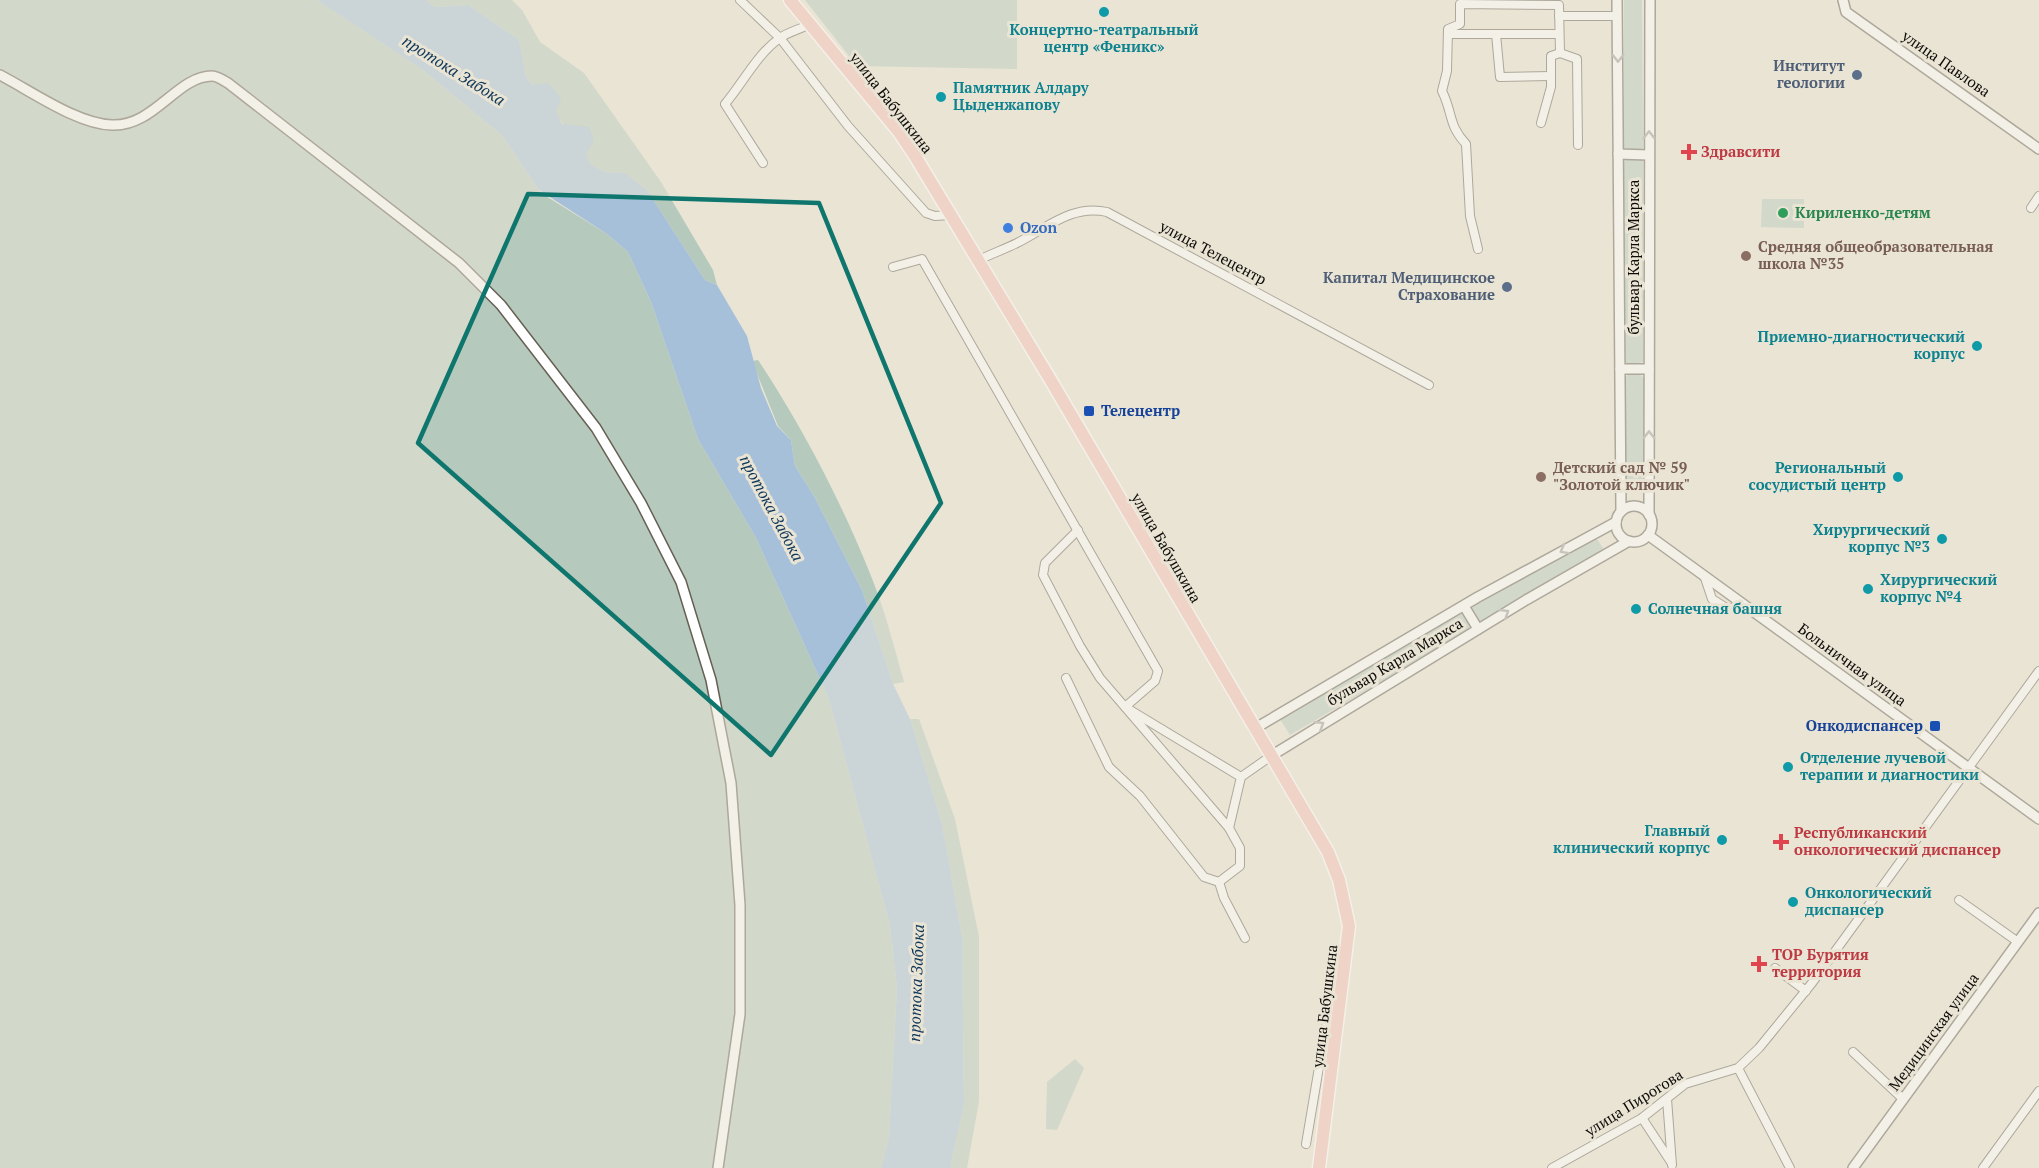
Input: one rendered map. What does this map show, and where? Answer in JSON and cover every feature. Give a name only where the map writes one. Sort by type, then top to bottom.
[{"type":"main road","name":"улица Бабушкина","points":[[790,0],[898,132],[979,260],[1328,852],[1347,909],[1348,943],[1318,1168]]},
{"type":"street","points":[[740,0],[780,38],[848,126],[926,213],[935,216],[950,215]]},
{"type":"street","name":"бульвар Карла Маркса","points":[[1617,0],[1621,510]]},
{"type":"street","name":"бульвар Карла Маркса","points":[[1649,515],[1650,0]]},
{"type":"street","name":"улица Павлова","points":[[1843,0],[1845,11],[2039,149]]},
{"type":"street","points":[[1461,34],[1460,4],[1559,5],[1560,53]]},
{"type":"street","points":[[1559,16],[1617,16]]},
{"type":"street","points":[[763,163],[725,104],[745,82],[750,68],[780,38],[810,24]]},
{"type":"street","points":[[1460,24],[1448,29],[1447,71],[1442,91],[1450,106],[1454,131],[1466,144],[1470,216],[1478,249]]},
{"type":"street","points":[[1448,34],[1559,34]]},
{"type":"street","points":[[1496,34],[1500,77],[1551,76]]},
{"type":"street","points":[[1541,123],[1551,76],[1551,56],[1560,53],[1577,58],[1578,145]]},
{"type":"street","points":[[0,75],[92,123],[114,125],[137,122],[198,78],[214,76],[228,83],[459,263],[501,305],[596,428],[641,502],[681,582],[711,680],[731,783],[740,904],[740,1014],[718,1168]]},
{"type":"street","points":[[1618,154],[1649,155]]},
{"type":"street","points":[[2031,208],[2039,196]]},
{"type":"street","name":"улица Телецентр","points":[[979,260],[1016,243],[1063,216],[1091,208],[1107,212],[1429,385]]},
{"type":"street","points":[[893,267],[922,259],[1158,671],[1155,681],[1125,707]]},
{"type":"street","points":[[1620,369],[1649,369]]},
{"type":"street","points":[[1637,506],[1649,515],[1652,525],[1648,535],[1639,541],[1629,541],[1621,536],[1616,522],[1621,510],[1637,506]]},
{"type":"street","name":"бульвар Карла Маркса","points":[[1254,729],[1464,606],[1616,522]]},
{"type":"street","points":[[1078,530],[1045,563],[1044,575],[1085,654],[1125,707],[1229,828],[1242,857],[1239,866],[1219,882]]},
{"type":"street","name":"Больничная улица","points":[[1648,535],[1705,579],[2039,819]]},
{"type":"street","name":"бульвар Карла Маркса","points":[[1271,756],[1629,541]]},
{"type":"street","points":[[1464,606],[1478,630]]},
{"type":"street","name":"улица Пирогова","points":[[1552,1168],[1642,1118],[1685,1084],[1738,1068],[1759,1048],[1806,991],[2039,671]]},
{"type":"street","points":[[1066,678],[1109,767],[1140,796],[1204,876],[1219,882]]},
{"type":"street","points":[[1125,707],[1241,777]]},
{"type":"street","points":[[1229,828],[1241,777],[1271,756]]},
{"type":"street","points":[[1219,882],[1224,898],[1245,938]]},
{"type":"street","points":[[1959,900],[2018,942]]},
{"type":"street","name":"Медицинская улица","points":[[1853,1168],[2039,913]]},
{"type":"street","points":[[1776,968],[1806,991]]},
{"type":"street","points":[[1306,1144],[1326,1026],[1338,1026]]},
{"type":"street","points":[[1853,1052],[1903,1099]]},
{"type":"street","points":[[1738,1068],[1790,1168]]},
{"type":"street","points":[[1983,1168],[2039,1091]]},
{"type":"street","points":[[1667,1099],[1674,1166]]},
{"type":"street","points":[[1642,1118],[1674,1166]]},
{"type":"highlighted area","points":[[528,194],[819,203],[941,503],[771,755],[418,443]]},
{"type":"green space","points":[[0,0],[317,0],[423,70],[503,136],[541,193],[607,234],[628,252],[651,302],[698,439],[756,538],[829,699],[890,925],[897,988],[889,1138],[881,1168],[0,1168]]},
{"type":"green space","points":[[426,0],[512,0],[522,10],[540,42],[584,73],[661,182],[713,270],[717,285],[705,280],[647,190],[625,173],[604,172],[590,164],[586,153],[526,77],[519,40],[468,5],[435,7]]},
{"type":"green space","points":[[805,0],[1017,0],[1017,69],[857,66]]},
{"type":"green space","points":[[1624,0],[1642,0],[1643,148],[1639,150],[1624,148]]},
{"type":"green space","points":[[1639,158],[1643,161],[1643,362],[1626,365],[1623,162],[1627,159]]},
{"type":"green space","name":"Кириленко-детям","points":[[1762,199],[1804,199],[1804,228],[1761,227]]},
{"type":"green space","points":[[758,360],[806,438],[847,520],[881,602],[904,682],[893,684],[862,590],[814,496],[795,466],[791,440],[778,426],[752,361]]},
{"type":"green space","points":[[1628,375],[1640,375],[1644,378],[1645,489],[1626,489],[1625,378]]},
{"type":"green space","points":[[1595,536],[1605,551],[1483,622],[1478,621],[1472,609],[1473,606]]},
{"type":"green space","points":[[1459,614],[1463,614],[1470,626],[1469,630],[1290,735],[1280,719]]},
{"type":"green space","points":[[910,719],[919,719],[955,819],[979,937],[979,1101],[967,1168],[950,1168],[964,1104],[962,937],[942,824]]},
{"type":"green space","points":[[1075,1059],[1084,1068],[1057,1130],[1046,1129],[1047,1082]]},
{"type":"water","name":"протока Забока","points":[[317,0],[426,0],[435,7],[468,5],[519,40],[526,77],[532,85],[548,83],[561,98],[556,112],[562,124],[589,127],[594,141],[586,153],[590,164],[604,172],[625,173],[647,190],[705,280],[717,285],[747,336],[761,388],[777,426],[791,440],[795,466],[814,496],[862,590],[893,684],[910,719],[942,824],[962,937],[964,1104],[950,1168],[881,1168],[889,1138],[897,988],[890,925],[829,699],[756,538],[698,439],[651,302],[628,252],[607,234],[539,190],[503,136],[423,70]]},
{"type":"place","name":"Концертно-театральный центр «Феникс»","points":[[1104,12]]},
{"type":"place","name":"Институт геологии","points":[[1857,75]]},
{"type":"place","name":"Памятник Алдару Цыденжапову","points":[[941,97]]},
{"type":"place","name":"Здравсити","points":[[1689,152]]},
{"type":"place","name":"Кириленко-детям","points":[[1783,213]]},
{"type":"place","name":"Ozon","points":[[1008,228]]},
{"type":"place","name":"Средняя общеобразовательная школа №35","points":[[1746,256]]},
{"type":"place","name":"Капитал Медицинское Страхование","points":[[1507,287]]},
{"type":"place","name":"Приемно-диагностический корпус","points":[[1977,346]]},
{"type":"place","name":"Телецентр","points":[[1089,411]]},
{"type":"place","name":"Детский сад № 59 \"Золотой ключик\"","points":[[1541,477]]},
{"type":"place","name":"Региональный сосудистый центр","points":[[1898,477]]},
{"type":"place","name":"Хирургический корпус №3","points":[[1942,539]]},
{"type":"place","name":"Хирургический корпус №4","points":[[1868,589]]},
{"type":"place","name":"Солнечная башня","points":[[1636,609]]},
{"type":"place","name":"Онкодиспансер","points":[[1935,726]]},
{"type":"place","name":"Отделение лучевой терапии и диагностики","points":[[1788,767]]},
{"type":"place","name":"Главный клинический корпус","points":[[1722,840]]},
{"type":"place","name":"Республиканский онкологический диспансер","points":[[1781,842]]},
{"type":"place","name":"Онкологический диспансер","points":[[1793,902]]},
{"type":"place","name":"ТОР Бурятия территория","points":[[1759,964]]}]
